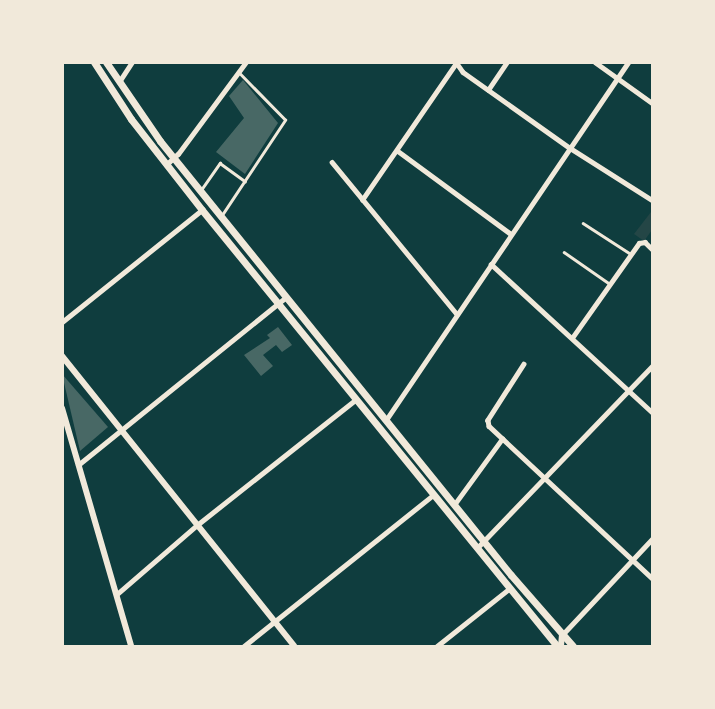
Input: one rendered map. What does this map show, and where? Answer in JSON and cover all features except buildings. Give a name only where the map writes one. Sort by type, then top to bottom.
[{"type":"main road","points":[[94,62],[166,165],[278,306],[509,589],[559,646]]},
{"type":"main road","points":[[106,62],[174,159],[454,505],[573,646]]},
{"type":"main road","points":[[62,356],[124,431],[294,646]]},
{"type":"main road","points":[[62,408],[130,646]]},
{"type":"main road","points":[[559,646],[562,635]]},
{"type":"street","points":[[119,82],[132,62]]},
{"type":"street","points":[[166,165],[174,159],[246,62]]},
{"type":"street","points":[[488,90],[507,62]]},
{"type":"street","points":[[595,62],[652,103]]},
{"type":"street","points":[[386,420],[628,62]]},
{"type":"street","points":[[362,200],[398,151],[456,63],[488,90],[570,148],[652,200]]},
{"type":"street","points":[[398,151],[511,234]]},
{"type":"street","points":[[332,162],[457,314]]},
{"type":"street","points":[[62,322],[202,210]]},
{"type":"street","points":[[572,338],[641,241],[652,249]]},
{"type":"street","points":[[490,264],[652,412]]},
{"type":"street","points":[[78,465],[124,431],[278,306],[286,297]]},
{"type":"street","points":[[524,364],[488,420],[490,426],[502,440],[652,578]]},
{"type":"street","points":[[477,548],[546,479],[652,366]]},
{"type":"street","points":[[116,595],[197,525],[355,400]]},
{"type":"street","points":[[454,505],[502,440]]},
{"type":"street","points":[[244,646],[433,495]]},
{"type":"street","points":[[562,635],[652,539]]},
{"type":"street","points":[[437,646],[509,589]]},
{"type":"lane","points":[[221,216],[285,120],[239,72]]},
{"type":"lane","points":[[201,191],[220,163],[245,181]]},
{"type":"lane","points":[[583,222],[631,254]]},
{"type":"lane","points":[[564,252],[610,284]]},
{"type":"shaded area","points":[[651,212],[652,230],[644,241],[634,234]]}]
